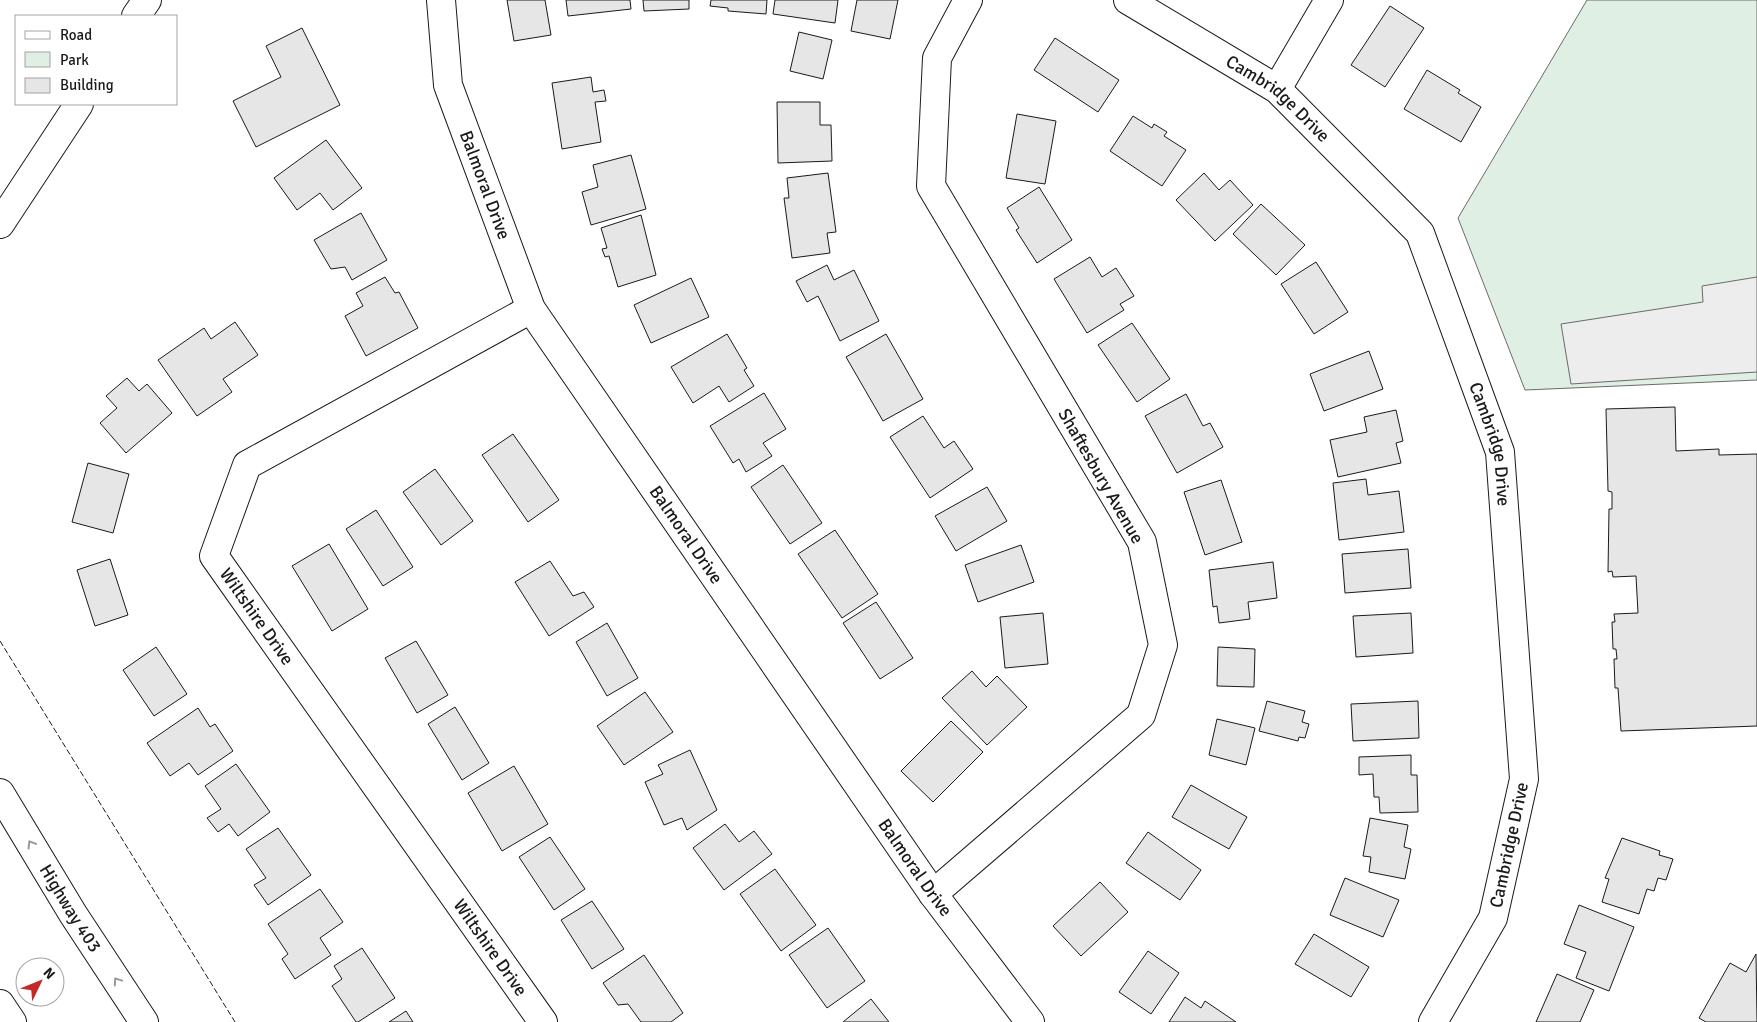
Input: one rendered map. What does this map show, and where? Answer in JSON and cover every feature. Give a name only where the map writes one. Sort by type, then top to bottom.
[{"type":"main road","points":[[137,15],[147,0]]},
{"type":"main road","name":"Balmoral Drive","points":[[441,0],[448,85],[531,309],[933,894],[1030,1022]]},
{"type":"main road","name":"Shaftesbury Avenue","points":[[933,894],[1141,715],[1163,645],[1142,542],[931,186],[937,58],[968,0]]},
{"type":"main road","name":"Cambridge Drive","points":[[1128,0],[1277,89],[1420,233],[1500,452],[1524,779],[1493,918],[1433,1022]]},
{"type":"main road","points":[[1277,89],[1329,0]]},
{"type":"main road","points":[[0,224],[78,105]]},
{"type":"main road","name":"Wiltshire Drive","points":[[531,309],[247,465],[214,556],[543,1022]]},
{"type":"main road","name":"Highway 403","points":[[0,792],[73,914],[144,1022]]},
{"type":"main road","points":[[0,1004],[12,1022]]},
{"type":"green space","points":[[1587,0],[1757,0],[1757,380],[1525,390],[1458,218]]},
{"type":"shaded area","points":[[1757,277],[1757,372],[1571,384],[1561,324],[1703,302],[1702,286]]},
{"type":"building","points":[[507,0],[545,0],[551,35],[514,41]]},
{"type":"building","points":[[566,0],[630,0],[631,9],[568,16]]},
{"type":"building","points":[[643,0],[689,0],[689,9],[644,11]]},
{"type":"building","points":[[711,0],[767,0],[766,14],[728,11],[728,8],[710,6]]},
{"type":"building","points":[[775,0],[838,0],[835,23],[773,14]]},
{"type":"building","points":[[857,0],[898,0],[890,39],[851,31]]},
{"type":"building","points":[[1390,6],[1424,28],[1385,87],[1351,65]]},
{"type":"building","points":[[302,28],[340,105],[256,147],[233,101],[281,77],[266,46]]},
{"type":"building","points":[[799,32],[832,40],[823,79],[790,71]]},
{"type":"building","points":[[1055,38],[1119,80],[1098,112],[1034,70]]},
{"type":"building","points":[[1427,70],[1460,90],[1458,93],[1481,107],[1461,142],[1404,109]]},
{"type":"building","points":[[591,77],[593,92],[604,90],[606,101],[595,102],[601,142],[562,149],[552,83]]},
{"type":"building","points":[[777,102],[820,102],[820,125],[831,125],[832,161],[778,163]]},
{"type":"building","points":[[1017,114],[1056,121],[1045,184],[1006,178]]},
{"type":"building","points":[[1133,116],[1152,128],[1154,124],[1167,132],[1164,136],[1186,150],[1162,186],[1110,151]]},
{"type":"building","points":[[326,140],[362,188],[333,210],[320,193],[297,210],[274,178]]},
{"type":"building","points":[[631,155],[646,209],[591,225],[582,192],[598,187],[593,165]]},
{"type":"building","points":[[828,173],[836,232],[827,233],[830,253],[792,258],[784,198],[789,198],[787,178]]},
{"type":"building","points":[[1204,173],[1219,190],[1230,180],[1253,205],[1215,241],[1176,200]]},
{"type":"building","points":[[1039,187],[1072,240],[1037,263],[1016,230],[1019,228],[1007,208]]},
{"type":"building","points":[[1261,204],[1305,245],[1276,275],[1233,234]]},
{"type":"building","points":[[361,213],[387,260],[352,280],[345,267],[331,269],[314,240]]},
{"type":"building","points":[[641,215],[656,275],[618,287],[609,256],[605,257],[602,249],[607,248],[601,228]]},
{"type":"building","points":[[1090,257],[1102,277],[1116,268],[1134,296],[1120,304],[1124,310],[1087,333],[1054,279]]},
{"type":"building","points":[[1316,262],[1348,312],[1314,334],[1281,284]]},
{"type":"building","points":[[827,265],[834,280],[854,270],[879,321],[840,341],[818,296],[807,302],[796,281]]},
{"type":"building","points":[[385,277],[395,293],[399,292],[418,328],[366,356],[345,316],[363,306],[356,293]]},
{"type":"building","points":[[691,278],[709,317],[651,343],[634,305]]},
{"type":"building","points":[[235,322],[258,355],[223,379],[232,392],[197,416],[158,360],[204,328],[211,339]]},
{"type":"building","points":[[1132,323],[1170,379],[1137,402],[1098,345]]},
{"type":"building","points":[[727,334],[747,368],[744,370],[754,386],[729,402],[719,386],[693,403],[671,367]]},
{"type":"building","points":[[886,334],[923,399],[883,421],[846,357]]},
{"type":"building","points":[[1369,351],[1383,389],[1324,411],[1310,374]]},
{"type":"building","points":[[127,378],[139,391],[147,384],[172,413],[126,453],[100,423],[117,408],[106,396]]},
{"type":"building","points":[[764,393],[786,429],[763,443],[772,456],[746,472],[739,459],[733,463],[710,426]]},
{"type":"building","points":[[1186,394],[1203,426],[1210,423],[1223,447],[1177,473],[1145,416]]},
{"type":"building","points":[[1675,407],[1676,451],[1719,449],[1719,455],[1757,454],[1757,726],[1621,731],[1618,688],[1615,688],[1614,659],[1617,659],[1616,649],[1613,649],[1612,622],[1615,622],[1614,614],[1638,613],[1636,576],[1613,577],[1612,571],[1608,572],[1609,509],[1612,509],[1612,492],[1608,491],[1606,409]]},
{"type":"building","points":[[1396,410],[1403,441],[1396,443],[1401,463],[1338,477],[1330,440],[1367,432],[1364,417]]},
{"type":"building","points":[[923,416],[944,448],[954,441],[973,469],[930,498],[890,437]]},
{"type":"building","points":[[513,434],[559,500],[528,522],[482,455]]},
{"type":"building","points":[[88,463],[129,474],[113,533],[72,522]]},
{"type":"building","points":[[783,465],[822,523],[790,544],[751,487]]},
{"type":"building","points":[[435,469],[473,521],[441,545],[403,492]]},
{"type":"building","points":[[1366,479],[1368,495],[1399,491],[1404,532],[1339,540],[1333,483]]},
{"type":"building","points":[[1221,480],[1242,542],[1205,555],[1184,492]]},
{"type":"building","points":[[987,487],[1007,521],[956,551],[935,516]]},
{"type":"building","points":[[376,510],[413,567],[383,586],[346,529]]},
{"type":"building","points":[[835,530],[878,594],[842,618],[798,554]]},
{"type":"building","points":[[329,544],[368,609],[332,631],[292,566]]},
{"type":"building","points":[[1021,545],[1034,582],[978,602],[965,565]]},
{"type":"building","points":[[1408,549],[1411,588],[1345,593],[1342,554]]},
{"type":"building","points":[[110,559],[128,615],[95,626],[77,570]]},
{"type":"building","points":[[550,561],[573,596],[584,592],[594,607],[549,636],[515,582]]},
{"type":"building","points":[[1273,562],[1277,598],[1248,602],[1250,619],[1219,623],[1217,606],[1213,607],[1209,570]]},
{"type":"building","points":[[876,602],[913,658],[880,679],[843,623]]},
{"type":"building","points":[[1043,613],[1048,664],[1005,668],[1000,617]]},
{"type":"building","points":[[1411,613],[1413,653],[1356,657],[1353,616]]},
{"type":"building","points":[[607,623],[638,678],[607,696],[576,642]]},
{"type":"building","points":[[416,641],[448,695],[417,713],[385,658]]},
{"type":"building","points":[[156,647],[187,694],[154,716],[123,670]]},
{"type":"building","points":[[1218,647],[1255,649],[1254,687],[1217,686]]},
{"type":"building","points":[[972,671],[986,687],[997,676],[1027,707],[987,745],[942,698]]},
{"type":"building","points":[[645,692],[673,732],[624,765],[597,726]]},
{"type":"building","points":[[1267,701],[1305,711],[1302,722],[1309,724],[1305,738],[1299,737],[1298,741],[1259,731]]},
{"type":"building","points":[[1418,701],[1419,738],[1353,741],[1351,704]]},
{"type":"building","points":[[455,707],[489,763],[462,780],[428,724]]},
{"type":"building","points":[[198,708],[210,727],[215,724],[233,751],[198,775],[189,763],[170,776],[147,743]]},
{"type":"building","points":[[1217,719],[1255,728],[1246,765],[1209,755]]},
{"type":"building","points":[[951,721],[983,752],[933,802],[901,771]]},
{"type":"building","points":[[690,750],[717,810],[687,830],[682,818],[664,825],[645,782],[663,774],[658,765]]},
{"type":"building","points":[[1411,755],[1411,775],[1417,775],[1418,812],[1380,813],[1379,797],[1374,797],[1373,774],[1359,775],[1359,757]]},
{"type":"building","points":[[236,764],[270,812],[238,836],[229,824],[218,832],[207,818],[221,809],[205,786]]},
{"type":"building","points":[[514,766],[548,824],[502,851],[468,793]]},
{"type":"building","points":[[1191,785],[1247,817],[1229,849],[1172,817]]},
{"type":"building","points":[[1370,818],[1408,825],[1404,847],[1411,849],[1405,879],[1369,872],[1371,857],[1363,856]]},
{"type":"building","points":[[725,824],[739,842],[754,831],[772,854],[724,890],[693,848]]},
{"type":"building","points":[[278,828],[311,875],[268,905],[254,885],[266,878],[246,849]]},
{"type":"building","points":[[1148,832],[1201,870],[1180,900],[1126,863]]},
{"type":"building","points":[[550,837],[585,889],[554,910],[519,857]]},
{"type":"building","points":[[1622,838],[1660,851],[1659,855],[1673,859],[1666,880],[1658,878],[1654,891],[1647,889],[1639,914],[1602,902],[1609,879],[1605,878]]},
{"type":"building","points":[[775,869],[816,925],[781,951],[740,894]]},
{"type":"building","points":[[1345,878],[1399,900],[1383,937],[1330,915]]},
{"type":"building","points":[[1100,882],[1128,912],[1081,956],[1053,926]]},
{"type":"building","points":[[320,889],[343,922],[320,938],[331,955],[295,979],[282,959],[288,954],[268,924]]},
{"type":"building","points":[[592,901],[624,949],[592,969],[561,920]]},
{"type":"building","points":[[1579,905],[1634,927],[1609,991],[1576,978],[1586,952],[1564,944]]},
{"type":"building","points":[[828,928],[865,981],[827,1008],[789,955]]},
{"type":"building","points":[[1314,934],[1369,967],[1351,997],[1295,964]]},
{"type":"building","points":[[362,948],[395,998],[356,1022],[332,986],[342,979],[334,966]]},
{"type":"building","points":[[1148,951],[1179,973],[1151,1014],[1119,992]]},
{"type":"building","points":[[1756,954],[1757,1022],[1706,1022],[1699,1018],[1730,963],[1746,972]]},
{"type":"building","points":[[644,955],[683,1013],[671,1022],[641,1022],[628,1004],[618,1005],[603,983]]},
{"type":"building","points":[[1557,974],[1594,990],[1580,1022],[1536,1022]]},
{"type":"building","points":[[1185,997],[1201,1008],[1205,1001],[1236,1022],[1169,1022]]},
{"type":"building","points":[[871,999],[889,1022],[843,1022]]},
{"type":"building","points":[[406,1011],[413,1022],[389,1022]]},
{"type":"fence","points":[[0,641],[235,1022]]}]
